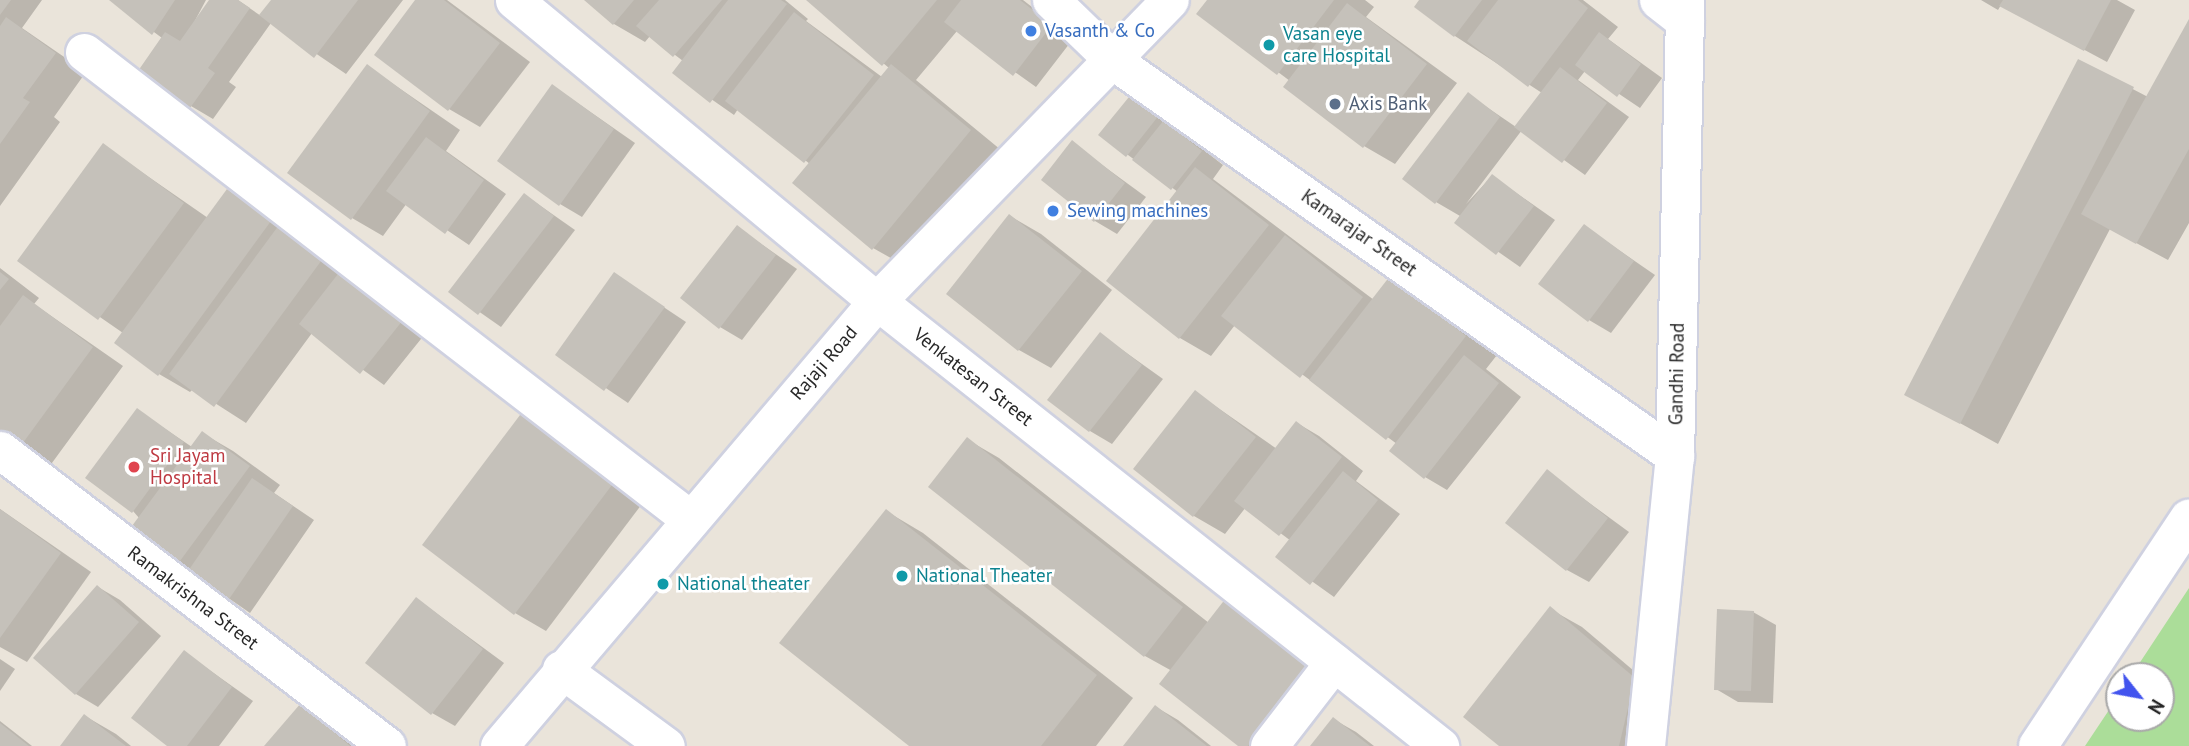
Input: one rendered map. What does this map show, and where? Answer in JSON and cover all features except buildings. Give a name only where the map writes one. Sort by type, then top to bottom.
[{"type":"main road","name":"Gandhi Road","points":[[1646,746],[1675,456],[1676,7]]},
{"type":"main road","points":[[2038,746],[2189,519]]},
{"type":"street","name":"Venkatesan Street","points":[[514,0],[877,301],[1440,746]]},
{"type":"street","name":"Kamarajar Street","points":[[1051,0],[1115,62],[1675,456]]},
{"type":"street","name":"Rajaji Road","points":[[499,746],[561,669],[877,301],[1115,62],[1170,0]]},
{"type":"street","points":[[84,52],[690,519]]},
{"type":"street","name":"Ramakrishna Street","points":[[0,450],[387,746]]},
{"type":"street","points":[[1269,746],[1334,662]]},
{"type":"street","points":[[561,669],[666,746]]},
{"type":"green space","points":[[2189,588],[2189,746],[2085,746],[2105,716],[2105,732],[2175,732],[2175,662],[2140,662]]},
{"type":"place","name":"Vasanth & Co","points":[[1031,31]]},
{"type":"place","name":"Vasan eye care Hospital","points":[[1269,45]]},
{"type":"place","name":"Axis Bank","points":[[1335,104]]},
{"type":"place","name":"Sewing machines","points":[[1053,211]]},
{"type":"place","name":"Sri Jayam Hospital","points":[[134,467]]},
{"type":"place","name":"National Theater","points":[[902,576]]},
{"type":"place","name":"National theater","points":[[663,584]]}]
